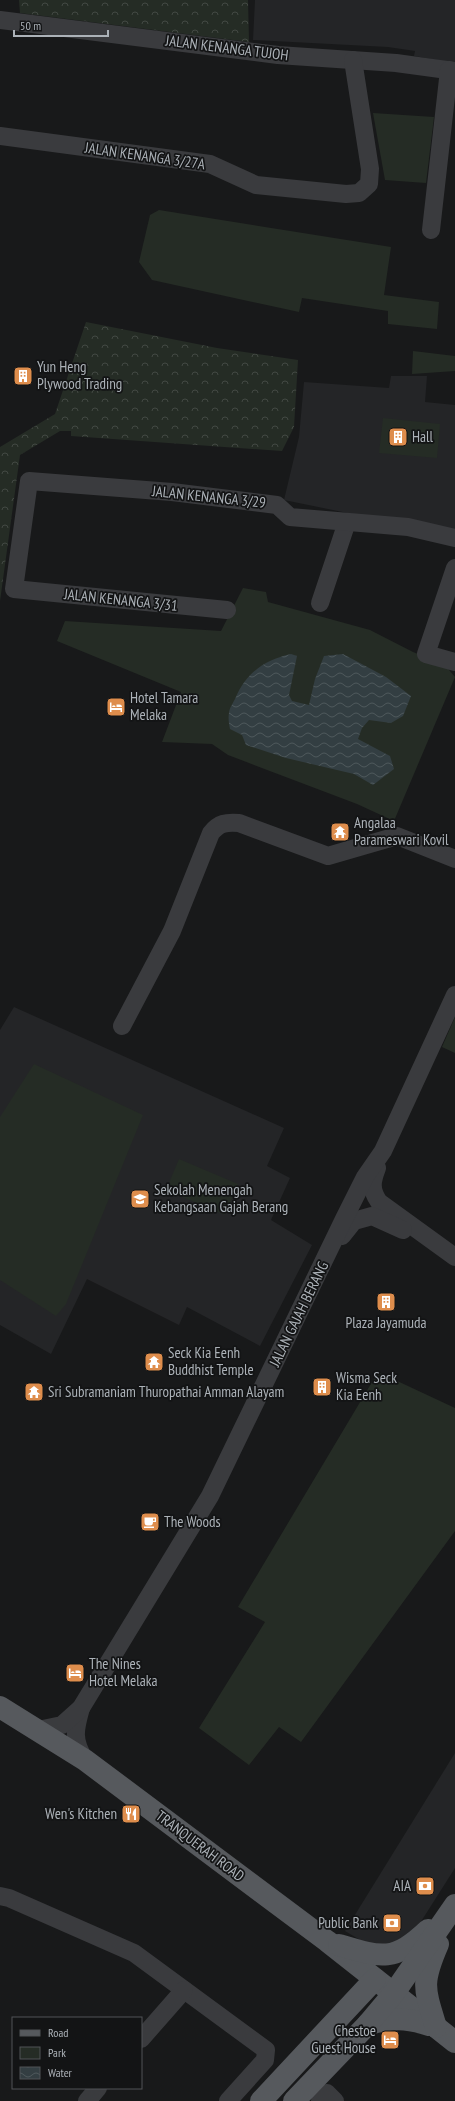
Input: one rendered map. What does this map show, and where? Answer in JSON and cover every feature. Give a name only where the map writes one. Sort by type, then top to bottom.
[{"type":"main road","name":"TRANQUERAH ROAD","points":[[0,1707],[85,1760],[376,1979],[455,2042]]},
{"type":"main road","points":[[326,1941],[364,1953],[380,1955],[395,1954],[405,1950],[415,1942],[455,1906]]},
{"type":"main road","points":[[294,2101],[368,2024],[394,1993],[455,1906]]},
{"type":"main road","points":[[436,2027],[427,1996],[427,1969],[455,1906]]},
{"type":"main road","points":[[326,1941],[350,1968],[352,1974],[353,1993],[349,2008]]},
{"type":"main road","points":[[261,2101],[376,1979]]},
{"type":"main road","points":[[368,2024],[398,2018],[410,2019],[436,2027]]},
{"type":"street","name":"JALAN KENANGA TUJOH","points":[[0,20],[278,55],[353,60],[452,70]]},
{"type":"street","name":"JALAN KENANGA 3/27A","points":[[0,136],[210,164],[256,185],[346,194],[359,193],[369,184],[370,169],[353,60]]},
{"type":"street","points":[[431,230],[452,70]]},
{"type":"street","name":"JALAN KENANGA 3/29","points":[[14,589],[29,481],[172,492],[277,505],[290,517],[408,527],[455,538]]},
{"type":"street","points":[[320,603],[346,522]]},
{"type":"street","points":[[455,568],[426,654],[455,662]]},
{"type":"street","name":"JALAN KENANGA 3/31","points":[[14,589],[227,610]]},
{"type":"street","points":[[122,1026],[172,931],[211,833],[217,825],[228,822],[239,824],[328,856],[397,836],[455,859]]},
{"type":"street","name":"JALAN GAJAH BERANG","points":[[85,1760],[77,1749],[75,1740],[76,1726],[81,1708],[210,1496],[366,1177],[383,1151],[455,995]]},
{"type":"street","points":[[383,1151],[371,1186],[379,1202],[455,1257]]},
{"type":"street","points":[[325,1261],[347,1228],[361,1217],[372,1216],[398,1228],[425,1236]]},
{"type":"street","name":"JALAN GAJAH BERANG","points":[[38,1730],[62,1725],[81,1708]]},
{"type":"street","points":[[0,1896],[9,1898],[134,1953],[266,2050],[265,2060],[228,2101]]},
{"type":"street","points":[[142,2038],[184,1990]]},
{"type":"street","points":[[87,2101],[97,2089]]},
{"type":"shaded area","points":[[255,0],[455,0],[455,63],[414,56],[415,51],[388,47],[253,40]]},
{"type":"shaded area","points":[[391,376],[427,376],[425,402],[455,405],[455,535],[284,500],[299,437],[304,382],[389,388]]},
{"type":"shaded area","name":"Sekolah Menengah Kebangsaan Gajah Berang","points":[[14,1007],[284,1128],[267,1166],[290,1178],[271,1220],[312,1245],[260,1346],[187,1307],[179,1325],[87,1279],[51,1354],[0,1325],[0,1030]]},
{"type":"shaded area","points":[[455,1753],[455,1868],[408,1942],[377,1950],[345,1931]]},
{"type":"green space","points":[[19,0],[248,0],[249,42],[20,13]]},
{"type":"green space","points":[[373,113],[434,117],[426,183],[385,180]]},
{"type":"green space","points":[[159,210],[391,247],[384,295],[439,302],[437,329],[388,324],[388,311],[302,298],[299,312],[152,280],[139,262],[150,215]]},
{"type":"green space","points":[[86,322],[217,348],[298,360],[294,427],[282,451],[71,436],[71,431],[60,431],[20,455],[0,601],[0,447],[55,414]]},
{"type":"green space","points":[[413,351],[455,356],[455,371],[412,374]]},
{"type":"green space","points":[[383,418],[440,424],[437,458],[379,453]]},
{"type":"green space","points":[[243,588],[266,592],[268,602],[370,630],[413,652],[444,664],[455,677],[394,821],[357,804],[228,755],[212,744],[162,742],[181,692],[57,641],[65,621],[221,631]]},
{"type":"green space","points":[[455,1017],[455,1053],[442,1047]]},
{"type":"green space","points":[[34,1064],[143,1115],[66,1304],[56,1316],[0,1280],[0,1117]]},
{"type":"green space","points":[[179,1159],[238,1184],[225,1215],[166,1190]]},
{"type":"green space","points":[[378,1372],[455,1408],[455,1531],[301,1742],[279,1727],[249,1765],[199,1728],[265,1622],[238,1607]]},
{"type":"water","points":[[291,654],[297,656],[289,695],[292,701],[309,705],[315,679],[324,656],[343,654],[386,677],[411,696],[403,716],[391,723],[369,720],[362,728],[358,739],[390,756],[394,769],[373,785],[354,774],[286,758],[246,745],[242,735],[230,729],[230,710],[239,690],[250,675],[264,664]]},
{"type":"place","name":"Yun Heng Plywood Trading","points":[[23,376]]},
{"type":"place","name":"Hall","points":[[398,437]]},
{"type":"place","name":"Hotel Tamara Melaka","points":[[116,707]]},
{"type":"place","name":"Angalaa Parameswari Kovil","points":[[340,832]]},
{"type":"place","name":"Sekolah Menengah Kebangsaan Gajah Berang","points":[[140,1199]]},
{"type":"place","name":"Plaza Jayamuda","points":[[386,1302]]},
{"type":"place","name":"Seck Kia Eenh Buddhist Temple","points":[[154,1362]]},
{"type":"place","name":"Wisma Seck Kia Eenh","points":[[322,1387]]},
{"type":"place","name":"Sri Subramaniam Thuropathai Amman Alayam","points":[[34,1392]]},
{"type":"place","name":"The Woods","points":[[150,1522]]},
{"type":"place","name":"The Nines Hotel Melaka","points":[[75,1673]]},
{"type":"place","name":"Wen's Kitchen","points":[[131,1814]]},
{"type":"place","name":"AIA","points":[[425,1886]]},
{"type":"place","name":"Public Bank","points":[[392,1923]]},
{"type":"place","name":"Chestoe Guest House","points":[[390,2040]]}]
